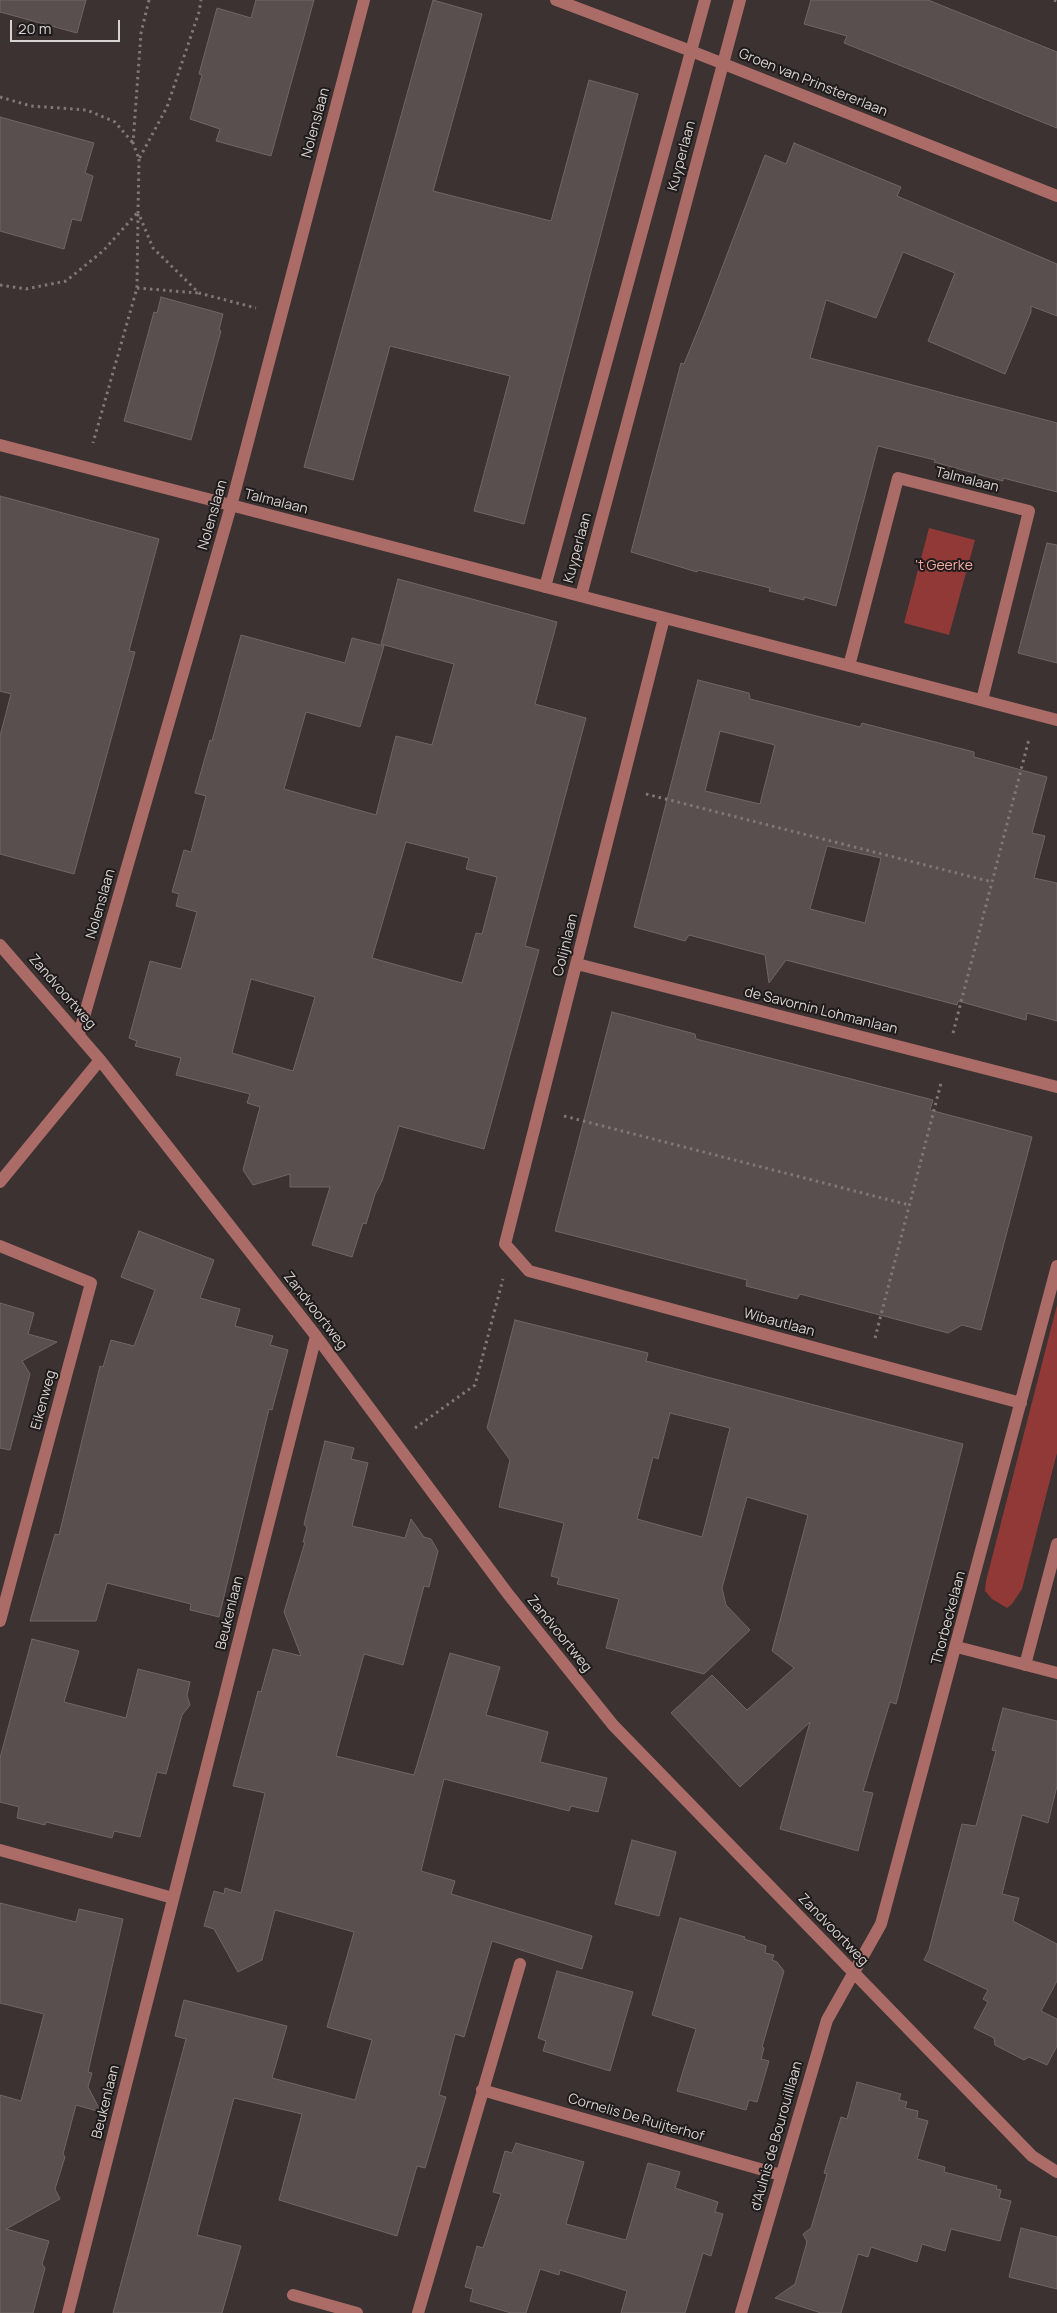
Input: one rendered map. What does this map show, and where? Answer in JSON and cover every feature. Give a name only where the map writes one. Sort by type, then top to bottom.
[{"type":"street","name":"Nolenslaan","points":[[79,1034],[231,506],[364,0]]},
{"type":"street","name":"Groen van Prinstererlaan","points":[[556,0],[691,51],[1057,196]]},
{"type":"street","name":"Kuyperlaan","points":[[705,0],[545,587],[581,596],[740,0]]},
{"type":"street","name":"Talmalaan","points":[[0,445],[545,587]]},
{"type":"street","name":"Talmalaan","points":[[849,666],[898,478],[1029,511],[982,700]]},
{"type":"street","points":[[581,596],[1057,720]]},
{"type":"street","name":"Colijnlaan","points":[[510,1249],[505,1244],[664,618]]},
{"type":"street","name":"Zandvoortweg","points":[[0,945],[100,1060],[316,1336],[508,1594],[614,1725],[1032,2156],[1057,2172]]},
{"type":"street","name":"de Savornin Lohmanlaan","points":[[577,964],[1057,1087]]},
{"type":"street","points":[[0,1182],[100,1060]]},
{"type":"street","name":"Eikenweg","points":[[0,1246],[91,1283],[0,1620]]},
{"type":"street","name":"Wibautlaan","points":[[510,1249],[529,1271],[1021,1403]]},
{"type":"street","name":"Thorbeckelaan","points":[[853,1972],[881,1924],[957,1647],[1057,1266]]},
{"type":"street","name":"Beukenlaan","points":[[68,2313],[316,1336]]},
{"type":"street","points":[[1025,1665],[1057,1544]]},
{"type":"street","points":[[957,1647],[1057,1673]]},
{"type":"street","points":[[0,1850],[174,1898]]},
{"type":"street","points":[[418,2313],[520,1964]]},
{"type":"street","name":"d'Aulnis de Bourouilllaan","points":[[741,2313],[827,2020],[853,1972]]},
{"type":"street","name":"Cornelis De Ruijterhof","points":[[482,2090],[782,2175]]},
{"type":"street","points":[[293,2295],[357,2313]]},
{"type":"path","points":[[133,143],[141,33],[149,0]]},
{"type":"path","points":[[139,159],[167,107],[199,12],[201,0]]},
{"type":"path","points":[[0,97],[31,106],[87,110],[115,122],[133,143],[139,159],[136,288],[86,468]]},
{"type":"path","points":[[0,285],[26,289],[66,281],[103,251],[138,212]]},
{"type":"path","points":[[138,212],[154,248],[199,293]]},
{"type":"path","points":[[136,288],[199,293],[281,315]]},
{"type":"path","points":[[621,788],[992,882]]},
{"type":"path","points":[[540,1110],[909,1205]]},
{"type":"path","points":[[395,1442],[475,1385],[510,1249]]},
{"type":"green space","name":"'t Geerke","points":[[929,528],[975,540],[949,635],[904,623]]},
{"type":"green space","points":[[1057,1305],[1057,1453],[1022,1589],[1007,1608],[992,1599],[985,1591],[986,1581]]},
{"type":"building","points":[[0,0],[86,0],[77,33],[0,12]]},
{"type":"building","points":[[256,0],[314,0],[271,156],[216,141],[220,129],[190,119],[202,75],[199,74],[217,8],[251,18]]},
{"type":"building","points":[[433,0],[482,14],[433,191],[551,221],[589,80],[638,94],[524,524],[474,511],[510,376],[390,346],[353,480],[304,467]]},
{"type":"building","points":[[811,0],[928,0],[1057,52],[1057,128],[844,43],[847,36],[804,24]]},
{"type":"building","points":[[0,117],[94,143],[85,173],[93,176],[81,221],[72,219],[64,249],[0,231]]},
{"type":"building","points":[[794,143],[901,187],[897,196],[1057,264],[1057,316],[1031,306],[1031,312],[1005,374],[928,341],[955,273],[903,252],[876,318],[826,300],[810,358],[1057,423],[1057,492],[1003,478],[1003,481],[934,462],[935,460],[878,446],[836,606],[804,597],[804,600],[769,591],[770,588],[698,570],[697,572],[631,552],[681,363],[684,364],[704,315],[765,155],[786,164]]},
{"type":"building","points":[[161,297],[223,314],[219,330],[221,331],[191,440],[124,421],[154,312],[157,313]]},
{"type":"building","points":[[0,496],[159,539],[129,651],[135,652],[74,874],[0,854],[0,736],[11,694],[0,691]]},
{"type":"building","points":[[1047,543],[1057,545],[1057,663],[1018,653]]},
{"type":"building","points":[[398,579],[557,622],[535,704],[586,718],[525,946],[539,950],[484,1149],[399,1126],[382,1181],[375,1194],[366,1224],[363,1223],[352,1257],[312,1245],[330,1187],[290,1187],[290,1174],[253,1185],[243,1170],[260,1107],[247,1103],[250,1094],[176,1075],[181,1058],[135,1046],[137,1041],[129,1038],[150,961],[181,969],[197,912],[176,906],[179,894],[172,892],[184,850],[191,852],[206,796],[195,793],[210,740],[212,741],[241,635],[345,663],[352,638],[384,646],[360,727],[306,712],[284,789],[376,815],[396,736],[432,745],[454,664],[381,644]],"holes":[[[406,842],[469,858],[466,869],[497,877],[482,934],[476,933],[462,983],[372,958]],[[251,979],[315,997],[293,1071],[232,1053]]]},
{"type":"building","points":[[698,680],[749,693],[750,699],[860,727],[862,723],[974,752],[974,757],[1047,777],[1032,833],[1045,836],[1034,878],[1057,883],[1057,1021],[1027,1013],[1026,1020],[958,1001],[957,1005],[786,960],[769,983],[765,955],[689,935],[685,941],[634,927]],"holes":[[[720,731],[775,745],[760,804],[705,791]],[[827,846],[881,858],[865,923],[810,909]]]},
{"type":"building","points":[[612,1012],[695,1034],[696,1039],[933,1100],[930,1110],[1032,1137],[981,1330],[962,1325],[948,1333],[800,1294],[797,1299],[746,1286],[747,1280],[555,1231]]},
{"type":"building","points":[[139,1231],[214,1260],[200,1298],[240,1309],[235,1326],[273,1336],[270,1345],[288,1350],[272,1410],[269,1409],[219,1617],[190,1610],[191,1604],[107,1583],[96,1621],[30,1621],[55,1534],[59,1535],[100,1366],[103,1367],[111,1340],[134,1346],[155,1290],[121,1277]]},
{"type":"building","points":[[0,1303],[34,1313],[28,1334],[57,1342],[22,1361],[30,1374],[10,1450],[0,1448]]},
{"type":"building","points":[[515,1320],[648,1353],[646,1361],[963,1444],[896,1704],[890,1702],[863,1791],[873,1793],[858,1851],[780,1829],[810,1722],[740,1787],[671,1713],[712,1675],[747,1710],[794,1668],[772,1651],[808,1515],[747,1497],[722,1588],[726,1605],[750,1630],[704,1674],[606,1648],[619,1599],[557,1584],[559,1578],[551,1576],[564,1523],[499,1507],[510,1460],[487,1428]],"holes":[[[670,1413],[730,1428],[702,1537],[637,1519],[653,1457],[658,1459]]]},
{"type":"building","points":[[325,1441],[354,1448],[351,1459],[368,1463],[352,1526],[405,1538],[411,1519],[424,1537],[431,1539],[438,1551],[429,1587],[424,1586],[403,1665],[364,1654],[336,1756],[414,1775],[450,1653],[500,1667],[486,1715],[548,1732],[540,1762],[607,1778],[598,1812],[571,1806],[569,1811],[444,1779],[421,1871],[455,1881],[451,1894],[592,1936],[582,1969],[492,1941],[464,2037],[455,2034],[439,2095],[446,2097],[425,2168],[417,2166],[397,2236],[279,2200],[302,2114],[234,2098],[197,2235],[241,2246],[222,2313],[113,2313],[186,2039],[175,2036],[184,2000],[287,2026],[272,2078],[355,2100],[372,2040],[327,2027],[354,1932],[275,1910],[262,1960],[238,1972],[214,1929],[204,1926],[214,1891],[224,1894],[225,1888],[241,1893],[265,1793],[233,1786],[258,1691],[261,1692],[273,1649],[301,1656],[284,1612],[305,1542],[303,1542],[307,1528],[304,1524]]},
{"type":"building","points":[[32,1639],[79,1651],[64,1702],[126,1718],[138,1669],[190,1682],[187,1695],[190,1705],[182,1715],[166,1774],[157,1772],[140,1837],[114,1831],[112,1838],[46,1822],[45,1825],[17,1818],[19,1807],[0,1802],[0,1758]]},
{"type":"building","points":[[1003,1708],[1057,1721],[1057,1786],[1048,1823],[1022,1815],[1002,1894],[1019,1898],[1013,1921],[1057,1944],[1057,1981],[1041,2011],[1057,2019],[1057,2046],[1047,2065],[1029,2057],[1024,2060],[995,2045],[994,2038],[974,2028],[988,2002],[983,1999],[988,1990],[924,1960],[929,1950],[962,1824],[976,1826],[996,1751],[992,1750]]},
{"type":"building","points":[[632,1840],[676,1852],[659,1916],[615,1904]]},
{"type":"building","points":[[0,1903],[76,1922],[79,1909],[123,1919],[88,2072],[92,2073],[88,2087],[101,2112],[76,2105],[63,2154],[65,2157],[55,2189],[60,2199],[6,2229],[49,2241],[42,2264],[45,2268],[33,2313],[0,2313],[0,2095],[21,2101],[44,2014],[0,2003]]},
{"type":"building","points":[[680,1918],[745,1937],[744,1939],[766,1946],[765,1953],[774,1955],[772,1960],[777,1962],[784,1971],[762,2047],[764,2048],[761,2059],[769,2061],[757,2102],[749,2100],[746,2110],[677,2091],[696,2029],[652,2015]]},
{"type":"building","points":[[557,1971],[633,1992],[610,2071],[543,2051],[546,2041],[538,2038]]},
{"type":"building","points":[[857,2082],[901,2094],[899,2100],[907,2102],[905,2108],[918,2111],[917,2118],[928,2121],[917,2159],[945,2167],[944,2172],[997,2186],[996,2189],[1001,2190],[999,2198],[1011,2201],[1000,2241],[951,2229],[945,2251],[922,2244],[917,2262],[871,2247],[868,2257],[858,2254],[841,2313],[821,2313],[775,2298],[795,2284],[807,2242],[803,2234],[811,2228],[827,2174],[824,2173],[841,2117],[847,2119]]},
{"type":"building","points":[[516,2143],[584,2162],[566,2224],[626,2240],[648,2163],[680,2172],[675,2188],[718,2202],[715,2212],[723,2214],[711,2256],[703,2253],[685,2313],[621,2313],[627,2291],[560,2270],[559,2275],[540,2269],[526,2313],[511,2313],[470,2301],[473,2289],[465,2287],[477,2246],[483,2248],[501,2194],[493,2192],[505,2151],[512,2153]]},
{"type":"building","points":[[1021,2228],[1057,2237],[1057,2289],[1009,2277]]}]
